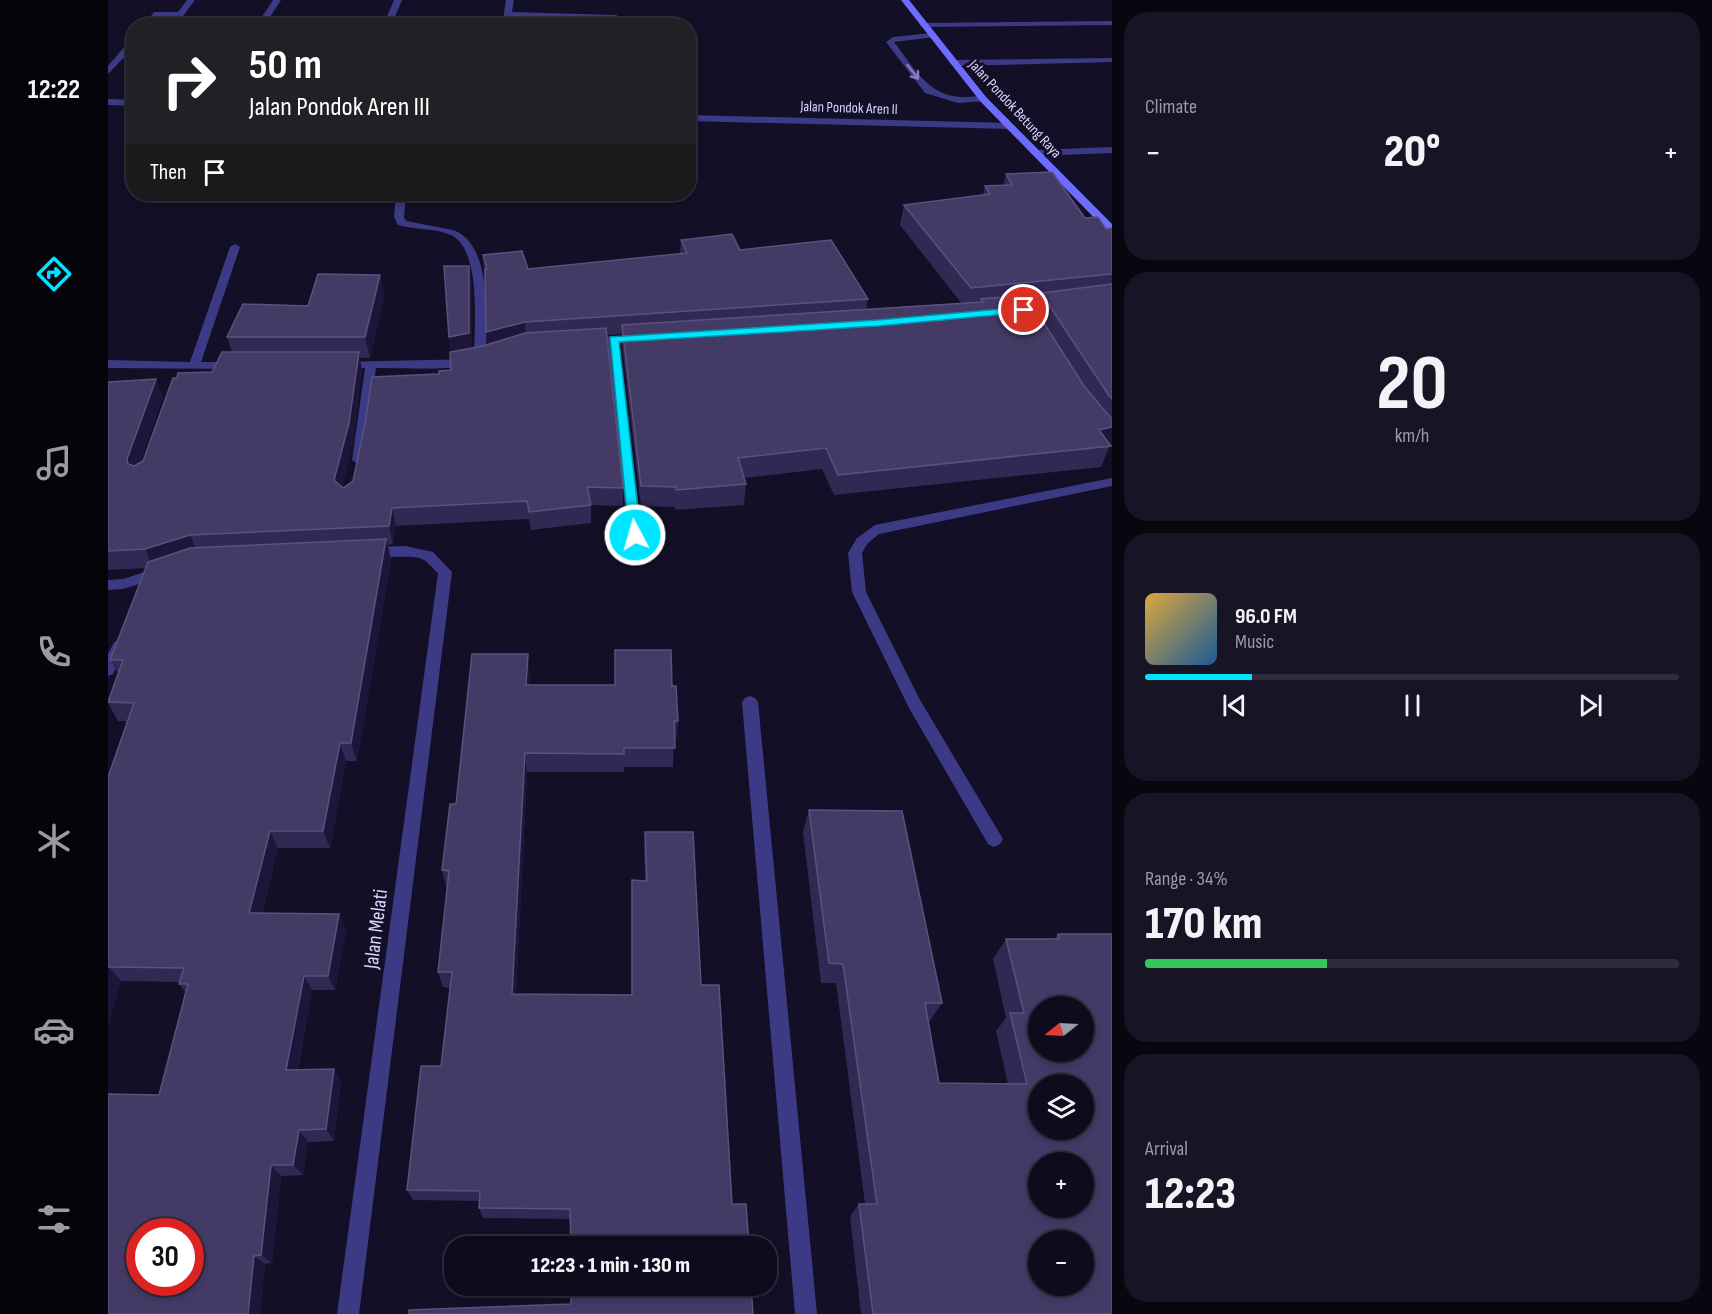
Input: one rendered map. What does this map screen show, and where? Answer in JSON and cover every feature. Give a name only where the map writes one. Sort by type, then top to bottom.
[{"type":"main road","name":"Jalan Pondok Betung Raya","points":[[905,0],[983,99],[1112,230]]},
{"type":"street","points":[[154,18],[158,14],[180,14],[191,0]]},
{"type":"street","points":[[265,18],[277,0]]},
{"type":"street","points":[[390,18],[398,0]]},
{"type":"street","points":[[507,18],[510,0]]},
{"type":"street","points":[[508,14],[616,17]]},
{"type":"street","points":[[923,25],[1112,23]]},
{"type":"street","points":[[932,35],[893,39],[890,42],[928,91],[958,100],[983,99]]},
{"type":"street","points":[[108,71],[126,50]]},
{"type":"street","points":[[954,63],[1112,60]]},
{"type":"street","points":[[108,102],[126,103]]},
{"type":"street","name":"Jalan Pondok Aren II","points":[[696,117],[1010,126]]},
{"type":"street","points":[[1036,153],[1110,152]]},
{"type":"street","points":[[324,365],[454,364],[485,358],[478,269],[466,240],[454,233],[413,227],[402,223],[399,217],[400,201]]},
{"type":"street","points":[[184,369],[235,247]]},
{"type":"street","points":[[580,342],[659,337]]},
{"type":"street","points":[[613,340],[635,535]]},
{"type":"street","points":[[108,364],[184,369],[241,366]]},
{"type":"street","points":[[357,469],[371,365]]},
{"type":"street","points":[[994,839],[914,704],[860,591],[855,553],[862,541],[875,530],[1112,482]]},
{"type":"street","name":"Jalan Melati","points":[[348,1314],[445,572],[428,556],[405,551],[359,553]]},
{"type":"street","points":[[108,585],[123,584],[169,569]]},
{"type":"street","points":[[139,596],[147,576]]},
{"type":"street","points":[[108,670],[124,635]]},
{"type":"street","points":[[750,702],[806,1314]]},
{"type":"building","points":[[1052,172],[1085,218],[1098,217],[1106,229],[1112,228],[1112,274],[971,288],[904,205],[990,194],[985,186],[1012,185],[1006,174]]},
{"type":"building","points":[[732,234],[740,250],[831,240],[868,299],[525,322],[486,332],[485,269],[487,269],[483,255],[522,251],[528,269],[687,253],[681,240]]},
{"type":"building","points":[[444,266],[469,266],[469,333],[449,337]]},
{"type":"building","points":[[318,274],[380,275],[365,337],[227,337],[243,304],[308,306]]},
{"type":"building","points":[[1112,284],[1112,399],[1041,293]]},
{"type":"building","points":[[1026,295],[1084,386],[1112,418],[1112,427],[1099,430],[1111,446],[838,475],[826,448],[738,458],[746,484],[676,490],[676,487],[641,486],[622,325],[983,302],[981,299]]},
{"type":"building","points":[[606,328],[623,488],[587,487],[591,505],[529,512],[527,501],[392,508],[389,526],[190,535],[145,549],[108,551],[108,382],[156,379],[127,459],[128,464],[134,466],[143,461],[173,378],[177,378],[178,373],[212,372],[222,352],[359,352],[349,423],[334,480],[343,488],[353,481],[372,377],[439,374],[439,371],[451,370],[450,352],[483,346],[525,333]]},
{"type":"building","points":[[386,539],[351,743],[340,743],[323,831],[270,831],[249,913],[339,914],[328,976],[304,976],[286,1070],[334,1069],[326,1129],[299,1130],[293,1165],[271,1165],[261,1255],[254,1256],[248,1314],[108,1314],[108,1094],[159,1095],[188,984],[179,984],[184,968],[108,967],[108,777],[134,703],[108,702],[123,660],[110,660],[148,562],[190,548]]},
{"type":"building","points":[[615,650],[671,650],[672,686],[676,686],[678,721],[674,721],[675,748],[624,748],[624,754],[525,753],[512,994],[632,995],[632,880],[647,881],[645,832],[693,832],[701,985],[719,985],[732,1204],[746,1204],[748,1236],[571,1236],[570,1209],[479,1208],[480,1191],[407,1190],[421,1066],[441,1066],[452,972],[438,972],[449,871],[442,870],[450,804],[456,804],[472,654],[528,654],[526,685],[615,685]]},
{"type":"building","points":[[809,810],[902,811],[942,1003],[925,1003],[939,1083],[1027,1084],[1010,1013],[1024,1013],[1006,939],[1059,939],[1058,934],[1112,934],[1112,1314],[873,1314],[859,1204],[877,1204],[843,964],[829,963]]},
{"type":"building","points":[[571,1296],[752,1296],[753,1314],[409,1314],[409,1310],[571,1304]]},
{"type":"route","points":[[635,535],[613,340],[878,323],[1024,310]]}]
